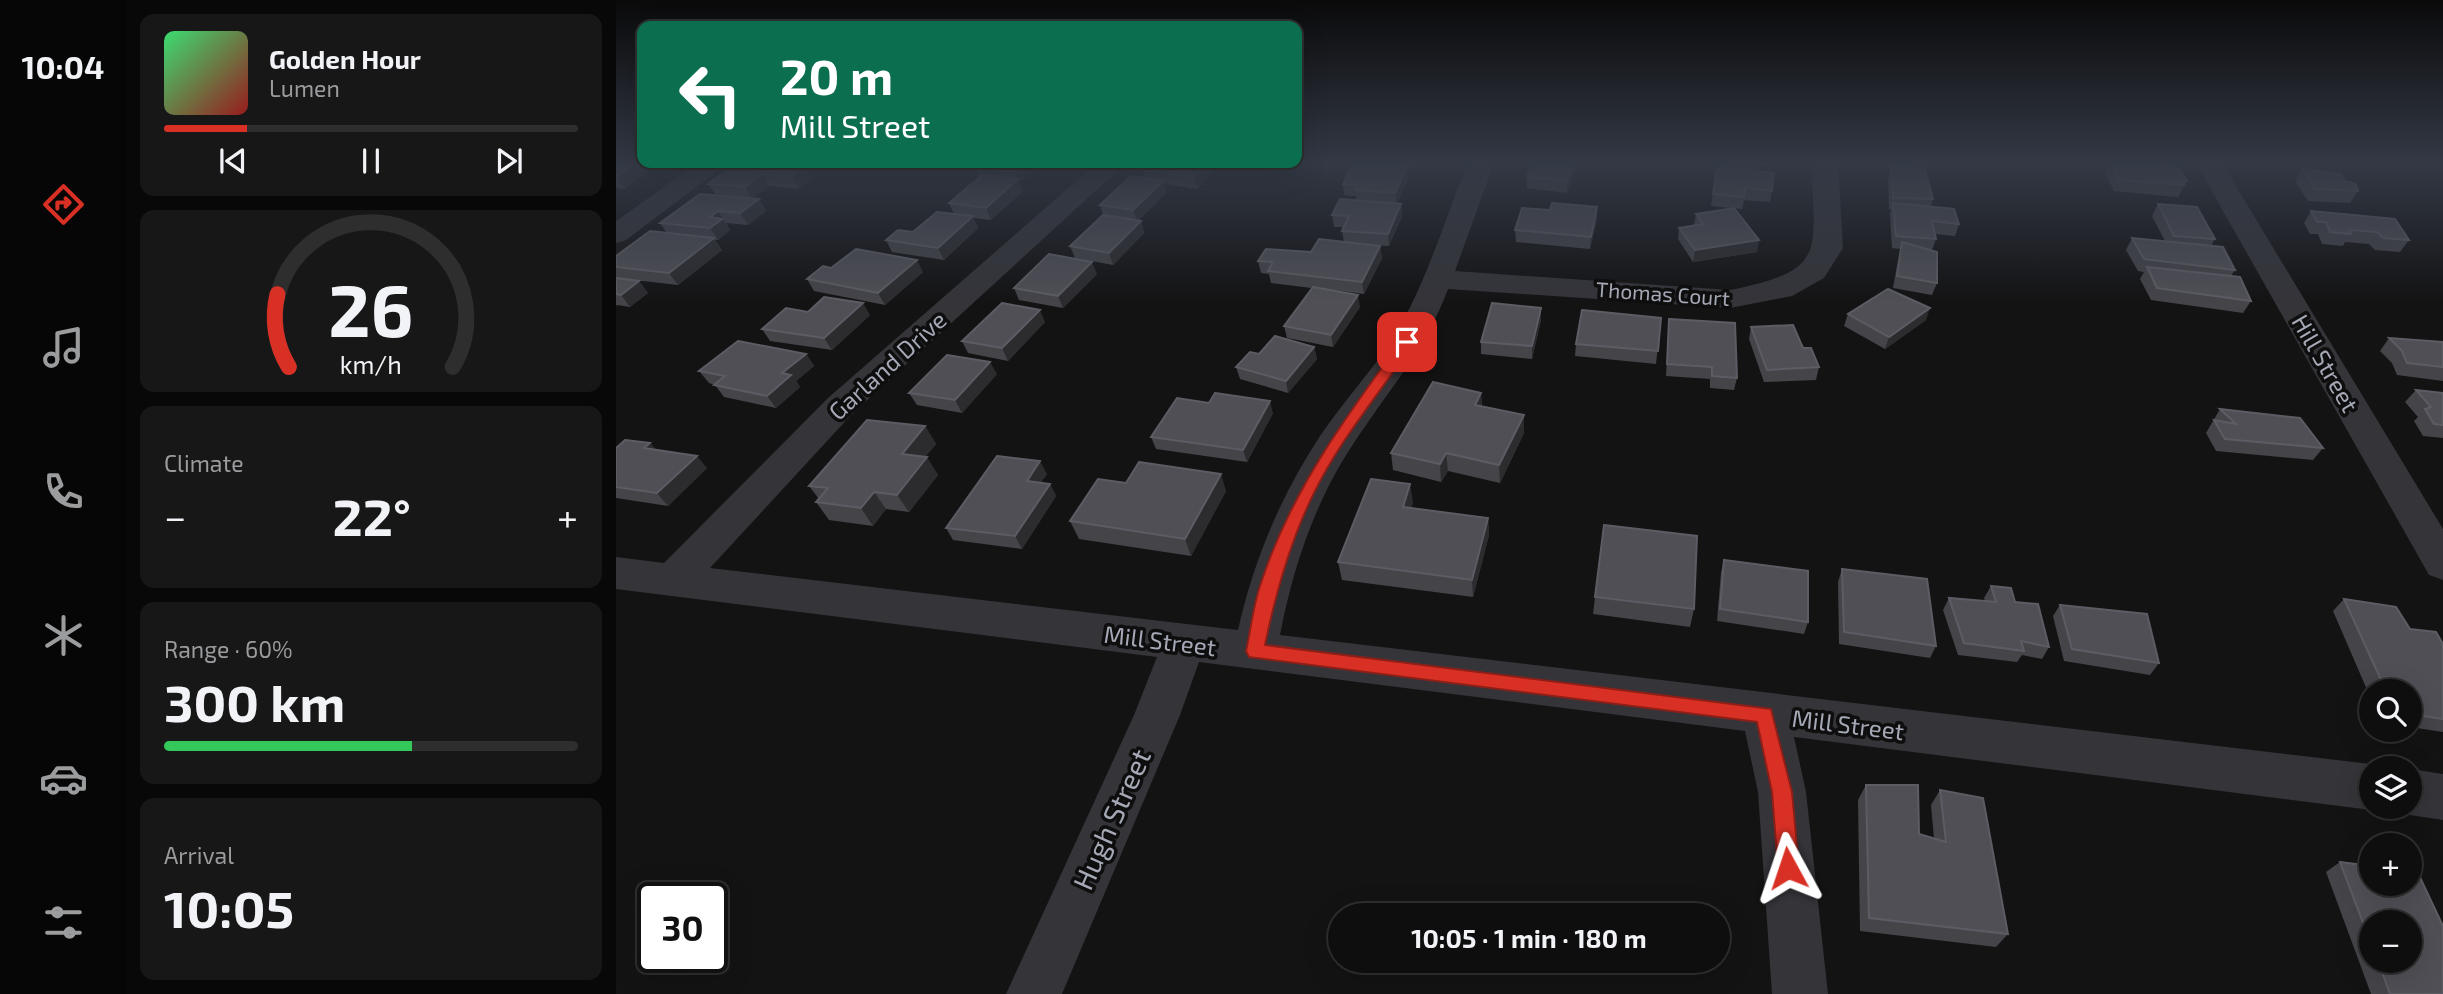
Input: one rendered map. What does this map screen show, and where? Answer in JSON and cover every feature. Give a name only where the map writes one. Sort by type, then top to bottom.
[{"type":"street","points":[[616,234],[650,209]]},
{"type":"street","name":"Garland Drive","points":[[673,580],[840,406],[1061,209]]},
{"type":"street","points":[[1255,651],[1269,584],[1306,493],[1333,445],[1407,342],[1436,279],[1463,209]]},
{"type":"street","name":"Thomas Court","points":[[1436,279],[1730,299],[1781,289],[1814,272],[1828,248],[1828,209]]},
{"type":"street","name":"Hill Street","points":[[2236,209],[2443,564]]},
{"type":"street","name":"Mill Street","points":[[616,573],[2359,786]]},
{"type":"street","name":"Hugh Street","points":[[1034,994],[1157,715],[1184,643]]},
{"type":"street","points":[[1765,715],[1782,792],[1800,994]]},
{"type":"street","points":[[2422,794],[2443,797]]},
{"type":"building","points":[[679,209],[745,209],[740,213],[718,211],[710,217],[722,219],[710,228],[660,223]]},
{"type":"building","points":[[1335,209],[1399,209],[1388,234],[1342,231],[1349,216],[1332,215]]},
{"type":"building","points":[[1522,209],[1597,209],[1591,237],[1515,230]]},
{"type":"building","points":[[1735,209],[1759,240],[1695,250],[1679,228],[1703,224],[1696,214]]},
{"type":"building","points":[[1894,209],[1954,209],[1959,224],[1932,221],[1936,239],[1896,236]]},
{"type":"building","points":[[2161,209],[2198,209],[2215,239],[2174,236]]},
{"type":"building","points":[[2311,211],[2395,219],[2409,240],[2383,238],[2377,232],[2330,232],[2326,222],[2317,222]]},
{"type":"building","points":[[937,212],[973,216],[938,248],[886,240],[898,230],[913,232]]},
{"type":"building","points":[[1103,215],[1141,221],[1109,253],[1070,246]]},
{"type":"building","points":[[650,231],[714,238],[669,273],[616,267],[616,256]]},
{"type":"building","points":[[2132,238],[2223,247],[2235,270],[2144,259]]},
{"type":"building","points":[[1319,239],[1380,246],[1362,282],[1268,271],[1273,262],[1258,261],[1266,249],[1311,252]]},
{"type":"building","points":[[1902,242],[1937,252],[1937,283],[1897,276]]},
{"type":"building","points":[[856,249],[917,260],[878,293],[807,279],[823,266],[831,268]]},
{"type":"building","points":[[1049,254],[1092,262],[1058,296],[1014,288]]},
{"type":"building","points":[[2147,267],[2240,277],[2251,301],[2157,288]]},
{"type":"building","points":[[616,278],[639,281],[621,295],[616,294]]},
{"type":"building","points":[[1313,287],[1358,295],[1331,335],[1284,326]]},
{"type":"building","points":[[1888,289],[1930,308],[1889,337],[1848,314]]},
{"type":"building","points":[[824,297],[863,303],[824,338],[762,329],[786,308],[808,312]]},
{"type":"building","points":[[1002,303],[1040,310],[1002,348],[962,341]]},
{"type":"building","points":[[1492,303],[1541,308],[1532,346],[1481,342]]},
{"type":"building","points":[[1582,310],[1661,318],[1658,351],[1576,344]]},
{"type":"building","points":[[1669,319],[1735,323],[1737,378],[1712,376],[1712,367],[1667,364]]},
{"type":"building","points":[[1793,325],[1803,348],[1811,348],[1819,367],[1767,370],[1751,327]]},
{"type":"building","points":[[1275,336],[1314,347],[1286,381],[1236,367],[1250,352],[1259,354]]},
{"type":"building","points":[[2389,338],[2443,342],[2443,367],[2407,363],[2402,351]]},
{"type":"building","points":[[738,341],[806,354],[782,373],[791,375],[767,396],[714,385],[725,376],[699,371]]},
{"type":"building","points":[[947,355],[990,362],[955,400],[909,393]]},
{"type":"building","points":[[1433,382],[1481,393],[1475,405],[1524,415],[1499,465],[1446,453],[1440,464],[1391,453]]},
{"type":"building","points":[[2416,390],[2443,393],[2443,425],[2434,424],[2425,409],[2431,407]]},
{"type":"building","points":[[1215,393],[1270,401],[1243,450],[1151,437],[1177,398],[1209,403]]},
{"type":"building","points":[[2220,409],[2300,418],[2323,448],[2225,439],[2214,420],[2236,424]]},
{"type":"building","points":[[867,420],[925,426],[902,454],[927,457],[897,495],[874,492],[861,508],[816,502],[828,488],[809,486]]},
{"type":"building","points":[[625,440],[650,443],[644,448],[697,456],[657,493],[616,487],[616,448]]},
{"type":"building","points":[[997,456],[1040,461],[1027,481],[1050,484],[1015,536],[946,528]]},
{"type":"building","points":[[1139,462],[1221,474],[1185,539],[1070,521],[1098,479],[1126,483]]},
{"type":"building","points":[[1371,479],[1410,484],[1403,507],[1488,518],[1472,580],[1338,562]]},
{"type":"building","points":[[1604,525],[1697,536],[1694,609],[1595,597]]},
{"type":"building","points":[[1724,560],[1808,571],[1808,622],[1720,609]]},
{"type":"building","points":[[1842,569],[1927,579],[1936,646],[1844,632]]},
{"type":"building","points":[[1991,586],[2011,588],[2015,602],[2038,604],[2049,647],[2021,641],[2024,651],[1964,643],[1949,598],[1996,602]]},
{"type":"building","points":[[2344,599],[2396,607],[2410,629],[2436,632],[2443,644],[2443,719],[2422,716],[2422,679],[2381,679]]},
{"type":"building","points":[[2060,605],[2147,614],[2159,663],[2072,649]]},
{"type":"building","points":[[1866,785],[1918,785],[1919,834],[1946,842],[1940,790],[1983,798],[2008,934],[1869,918]]},
{"type":"building","points":[[2340,862],[2359,864],[2359,896],[2422,896],[2422,882],[2443,926],[2443,994],[2390,994],[2382,973],[2422,973],[2422,910],[2359,910],[2359,912]]},
{"type":"route","points":[[1407,342],[1333,445],[1306,493],[1269,584],[1255,651],[1765,715],[1782,792],[1788,868]]}]
